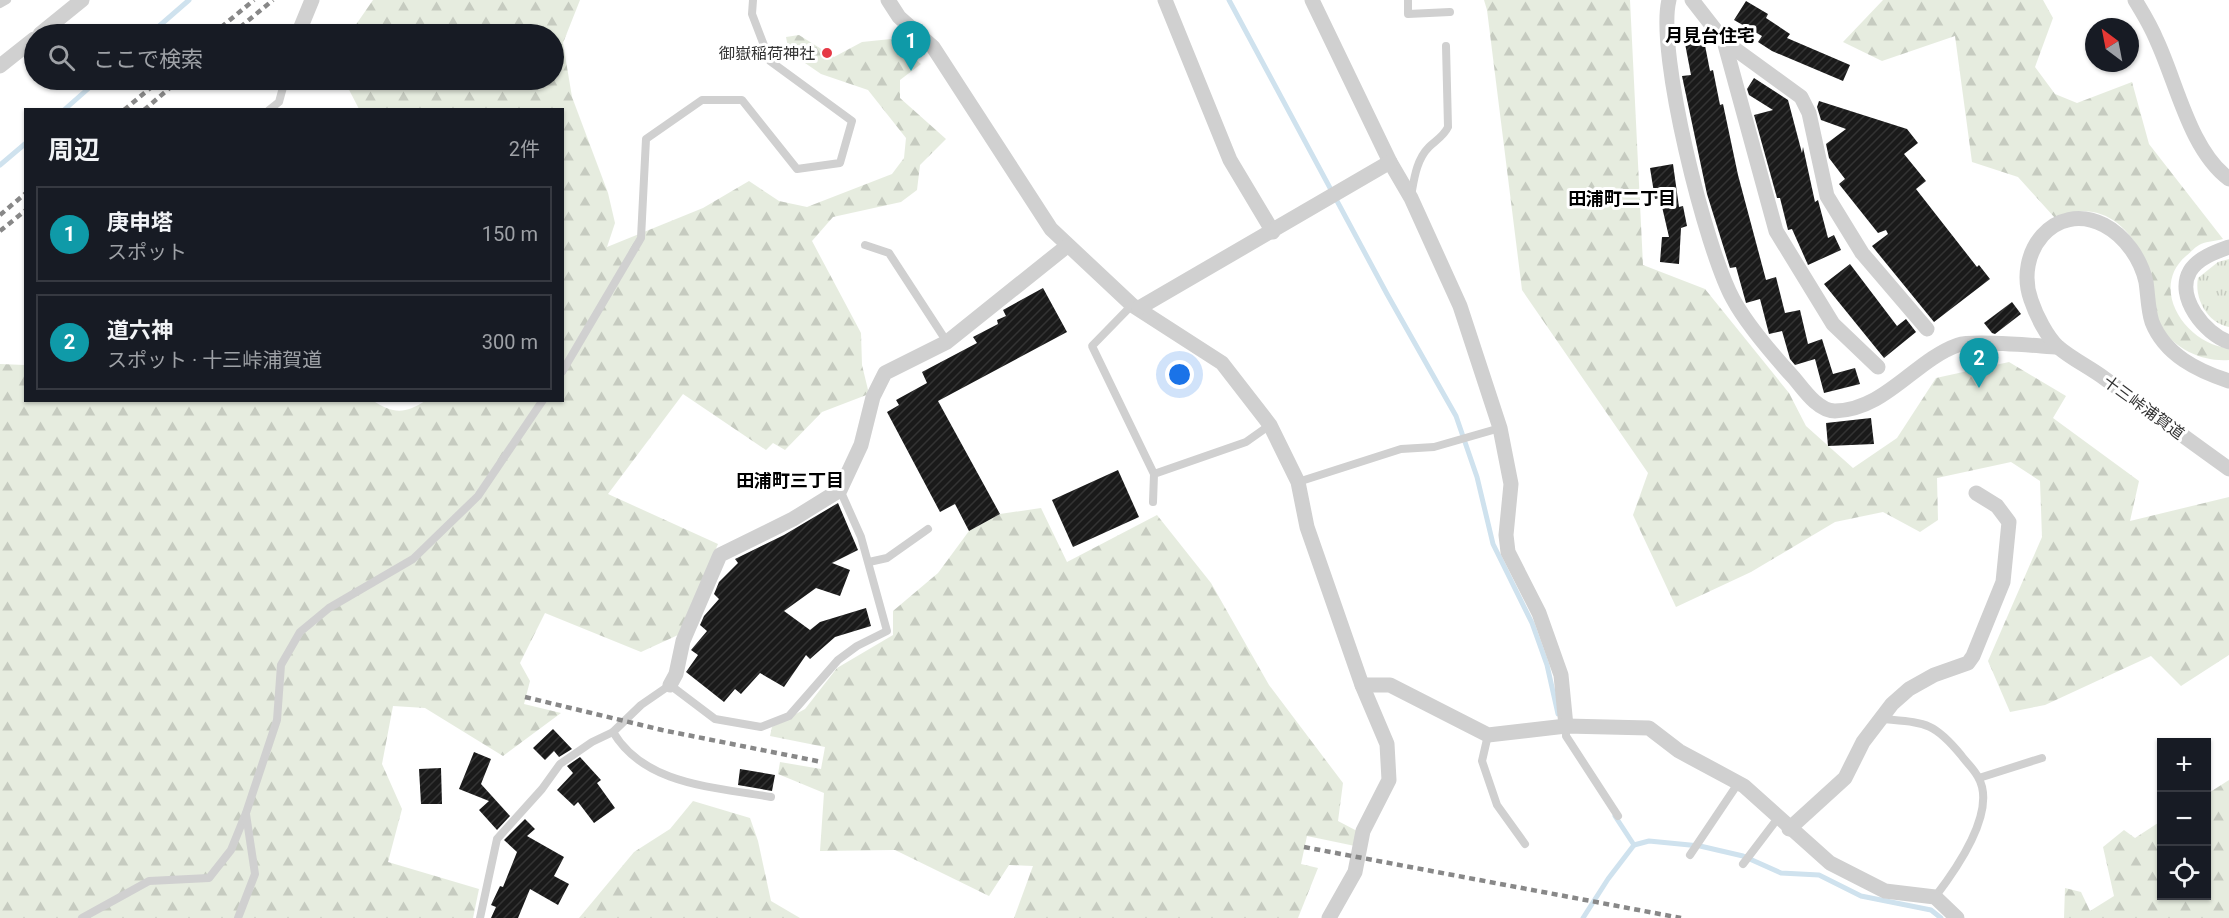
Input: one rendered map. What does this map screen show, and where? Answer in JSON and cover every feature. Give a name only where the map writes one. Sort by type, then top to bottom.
[{"type":"street","points":[[52,24],[82,0]]},
{"type":"street","points":[[302,24],[312,0]]},
{"type":"street","points":[[888,0],[899,17],[933,47],[1052,229],[1067,246],[1136,307],[1222,363],[1270,425],[1298,482],[1307,527],[1362,685],[1387,744],[1389,780],[1363,831],[1355,873],[1329,918]]},
{"type":"street","points":[[1165,0],[1230,160],[1273,232]]},
{"type":"street","points":[[1312,0],[1390,162],[1411,198],[1460,306],[1500,428],[1512,484],[1506,535],[1508,552],[1539,613],[1561,675],[1566,726]]},
{"type":"street","points":[[1670,0],[1666,12],[1671,79],[1714,255],[1734,300],[1785,368],[1816,403],[1833,411],[1858,407],[1960,344],[2058,346]]},
{"type":"street","points":[[1692,0],[1724,41],[1801,97],[1809,113],[1827,196],[1862,254],[1927,329]]},
{"type":"street","points":[[2135,0],[2158,41],[2202,147],[2216,168],[2229,179]]},
{"type":"street","points":[[1724,41],[1776,231],[1833,324],[1878,367]]},
{"type":"street","points":[[0,66],[24,47]]},
{"type":"street","points":[[1136,307],[1273,232],[1390,162]]},
{"type":"street","points":[[2058,346],[2031,300],[2027,280],[2027,260],[2033,246],[2052,228],[2068,220],[2086,219],[2102,224],[2126,242],[2142,270],[2152,321],[2166,346],[2186,362],[2211,376],[2229,381]]},
{"type":"street","points":[[670,685],[676,674],[683,641],[720,555],[793,519],[840,490],[861,445],[873,397],[885,373],[947,342],[1067,246]]},
{"type":"street","points":[[2229,247],[2198,262],[2191,270],[2186,285],[2188,298],[2200,320],[2218,337],[2229,342]]},
{"type":"street","name":"十三峠浦賀道","points":[[2058,346],[2229,469]]},
{"type":"street","points":[[1783,823],[1845,778],[1863,741],[1880,719],[1909,689],[1934,675],[1968,663],[1973,657],[2003,582],[2009,522],[1997,506],[1976,493]]},
{"type":"street","points":[[1362,685],[1390,685],[1488,735],[1566,726],[1649,728],[1679,751],[1739,782],[1830,864],[1885,891],[1935,897],[1958,918]]},
{"type":"lane","points":[[0,4],[6,0]]},
{"type":"lane","points":[[564,369],[641,238],[646,139],[702,100],[742,100],[797,169],[840,163],[852,121],[770,62],[752,14],[753,0]]},
{"type":"lane","points":[[1408,0],[1408,14],[1450,12]]},
{"type":"lane","points":[[1411,198],[1419,164],[1427,149],[1446,132],[1448,127],[1446,46]]},
{"type":"lane","points":[[272,108],[279,102],[282,90]]},
{"type":"lane","points":[[865,245],[889,253],[947,342]]},
{"type":"lane","points":[[1136,307],[1092,346],[1154,474],[1154,502]]},
{"type":"lane","points":[[82,918],[149,881],[209,878],[231,850],[246,813],[277,720],[281,665],[300,632],[329,608],[413,559],[478,496],[542,402]]},
{"type":"lane","points":[[1154,474],[1246,442],[1270,425]]},
{"type":"lane","points":[[1298,482],[1401,449],[1434,447],[1500,428]]},
{"type":"lane","points":[[480,918],[497,839],[542,789],[560,764],[592,742],[613,732],[641,705],[670,685],[715,719],[761,727],[789,716],[838,660],[857,646],[887,631],[861,537],[840,490]]},
{"type":"lane","points":[[869,562],[888,558],[928,529]]},
{"type":"lane","points":[[1880,719],[1920,722],[1943,733],[1979,778],[1983,798],[1981,815],[1970,843],[1935,897]]},
{"type":"lane","points":[[1566,726],[1566,736],[1618,816]]},
{"type":"lane","points":[[613,732],[627,752],[656,772],[674,779],[771,797]]},
{"type":"lane","points":[[1488,735],[1482,761],[1497,805],[1525,844]]},
{"type":"lane","points":[[1979,778],[2042,758]]},
{"type":"lane","points":[[1690,855],[1739,782]]},
{"type":"lane","points":[[238,918],[255,874],[246,813]]},
{"type":"lane","points":[[1743,864],[1783,823]]},
{"type":"green space","points":[[373,0],[580,0],[564,40],[564,24],[356,24]]},
{"type":"green space","points":[[1484,0],[1630,0],[1643,265],[1705,289],[1789,393],[1806,426],[1853,468],[1897,438],[1936,378],[2009,362],[2066,396],[2053,418],[2139,481],[2130,521],[2229,497],[2229,655],[2181,686],[2151,656],[2045,705],[2010,712],[1988,661],[2042,537],[2040,481],[2011,462],[1937,478],[1938,520],[1920,532],[1883,512],[1835,522],[1751,572],[1676,607],[1633,515],[1648,473],[1522,290]]},
{"type":"green space","points":[[1883,0],[2043,0],[2053,18],[2035,67],[2055,94],[2077,103],[2132,82],[2149,144],[2223,239],[2204,243],[2195,248],[2175,269],[2171,284],[2172,299],[2187,326],[2199,337],[2214,345],[2229,348],[2229,360],[2203,357],[2189,352],[2174,342],[2165,331],[2155,309],[2143,257],[2136,244],[2118,223],[2107,216],[2083,211],[2055,218],[2018,177],[1972,162],[1955,36],[1882,61],[1843,42]]},
{"type":"green space","points":[[799,35],[834,57],[862,42],[891,39],[921,64],[900,80],[900,98],[946,139],[920,165],[917,190],[901,202],[833,217],[812,241],[861,333],[862,365],[869,394],[822,412],[785,450],[773,443],[766,450],[683,394],[608,494],[718,544],[678,635],[641,652],[545,613],[520,663],[530,681],[524,704],[561,713],[503,756],[425,708],[393,706],[382,764],[402,809],[388,862],[479,889],[473,918],[0,918],[0,364],[24,365],[24,402],[376,402],[386,408],[399,411],[423,402],[564,402],[564,108],[358,108],[349,90],[564,90],[564,49],[572,97],[608,193],[615,223],[607,247],[703,208],[749,181],[779,201],[807,207],[892,174],[904,158],[906,138],[868,90],[821,74],[789,52],[786,37]]},
{"type":"green space","points":[[2229,259],[2229,327],[2221,325],[2208,315],[2200,301],[2197,286],[2198,278],[2218,262]]},
{"type":"green space","points":[[1041,508],[1067,562],[1157,515],[1211,583],[1269,685],[1343,783],[1338,821],[1357,831],[1355,846],[1307,836],[1301,864],[1318,868],[1298,918],[1014,918],[1033,866],[1009,865],[989,896],[895,850],[820,851],[824,793],[778,774],[780,762],[821,769],[825,747],[770,736],[772,727],[805,709],[837,668],[893,635],[893,611],[938,573],[969,531],[1000,514]]},
{"type":"green space","points":[[2229,780],[2229,918],[2064,918],[2065,888],[2081,892],[2090,911],[2114,896],[2103,847],[2124,830],[2135,838],[2157,824],[2157,900],[2211,900],[2211,791]]},
{"type":"green space","points":[[693,801],[750,818],[758,841],[771,901],[800,918],[579,918],[634,852],[670,829]]},
{"type":"building","points":[[1746,1],[1768,14],[1766,18],[1790,34],[1787,38],[1850,65],[1843,81],[1772,51],[1758,42],[1762,36],[1734,20]]},
{"type":"building","points":[[1702,30],[1710,71],[1713,70],[1720,105],[1723,104],[1738,175],[1766,280],[1776,277],[1785,313],[1800,310],[1808,344],[1822,339],[1833,374],[1855,368],[1860,384],[1824,393],[1815,359],[1795,365],[1790,359],[1782,331],[1769,334],[1760,299],[1746,303],[1736,267],[1730,268],[1707,194],[1682,76],[1691,75],[1683,33]]},
{"type":"building","points":[[1754,78],[1788,100],[1802,153],[1803,147],[1815,202],[1818,200],[1828,238],[1834,235],[1841,250],[1808,265],[1792,229],[1788,230],[1780,198],[1777,198],[1754,115],[1773,110],[1749,95],[1747,89]]},
{"type":"building","points":[[1819,101],[1907,129],[1918,143],[1904,154],[1926,181],[1916,189],[1977,267],[1979,265],[1990,279],[1934,322],[1872,246],[1888,234],[1886,230],[1878,233],[1839,184],[1845,179],[1829,158],[1826,144],[1846,129],[1821,120],[1817,107]]},
{"type":"building","points":[[1673,164],[1679,207],[1683,206],[1687,226],[1681,228],[1679,264],[1660,262],[1662,237],[1669,237],[1660,198],[1655,199],[1650,168]]},
{"type":"building","points":[[1850,264],[1897,326],[1906,319],[1916,332],[1884,358],[1824,284]]},
{"type":"building","points":[[1043,288],[1067,332],[938,401],[1000,514],[969,531],[955,504],[940,512],[887,412],[899,405],[896,400],[927,383],[922,372],[977,343],[973,337],[998,324],[997,320],[1006,316],[1003,310]]},
{"type":"building","points":[[2012,302],[2021,314],[1995,334],[1992,333],[1984,323]]},
{"type":"building","points":[[1871,418],[1874,444],[1828,446],[1826,423]]},
{"type":"building","points":[[1118,470],[1139,517],[1073,547],[1052,500]]},
{"type":"building","points":[[838,503],[858,550],[832,563],[850,570],[840,596],[816,588],[784,611],[810,630],[820,622],[866,608],[871,626],[835,637],[810,659],[806,655],[784,687],[760,673],[741,694],[735,689],[724,702],[686,672],[698,655],[691,650],[707,631],[700,625],[704,616],[719,599],[714,594],[719,582],[738,563],[735,559],[784,535]]},
{"type":"building","points":[[553,729],[572,749],[559,757],[554,751],[545,760],[533,748]]},
{"type":"building","points":[[474,752],[491,759],[481,784],[510,816],[497,830],[479,810],[489,801],[459,789]]},
{"type":"building","points":[[580,757],[601,780],[597,783],[615,808],[594,823],[578,802],[574,806],[557,790],[573,773],[567,766]]},
{"type":"building","points":[[441,768],[442,804],[421,804],[419,769]]},
{"type":"building","points":[[740,769],[775,775],[772,791],[738,785]]},
{"type":"building","points":[[525,819],[535,829],[527,836],[564,857],[554,876],[569,884],[558,905],[530,889],[518,918],[491,918],[496,907],[491,905],[500,886],[503,887],[517,852],[504,840]]},
{"type":"waterway","points":[[161,24],[189,0]]},
{"type":"waterway","points":[[1229,0],[1387,294],[1456,416],[1477,477],[1493,544],[1532,623],[1547,665],[1558,714]]},
{"type":"waterway","points":[[66,108],[87,90]]},
{"type":"waterway","points":[[0,165],[24,145]]},
{"type":"waterway","points":[[1583,918],[1608,879],[1634,845],[1615,816]]},
{"type":"waterway","points":[[1634,845],[1649,841],[1700,846],[1743,856],[1781,873],[1819,875],[1861,896],[1931,910],[1941,918]]},
{"type":"railway","points":[[225,24],[254,0]]},
{"type":"railway","points":[[244,24],[273,0]]},
{"type":"railway","points":[[126,108],[148,90]]},
{"type":"railway","points":[[146,108],[167,90]]},
{"type":"railway","points":[[0,215],[24,195]]},
{"type":"railway","points":[[0,231],[24,212]]},
{"type":"railway","points":[[525,697],[662,730],[822,762]]},
{"type":"railway","points":[[1304,847],[1681,918]]},
{"type":"place","name":"御嶽稲荷神社","points":[[827,53]]},
{"type":"place","name":"庚申塔","points":[[911,71]]},
{"type":"place","name":"道六神","points":[[1979,388]]},
{"type":"district","name":"月見台住宅","points":[[1710,36]]},
{"type":"district","name":"田浦町二丁目","points":[[1622,199]]},
{"type":"district","name":"田浦町三丁目","points":[[790,481]]}]
